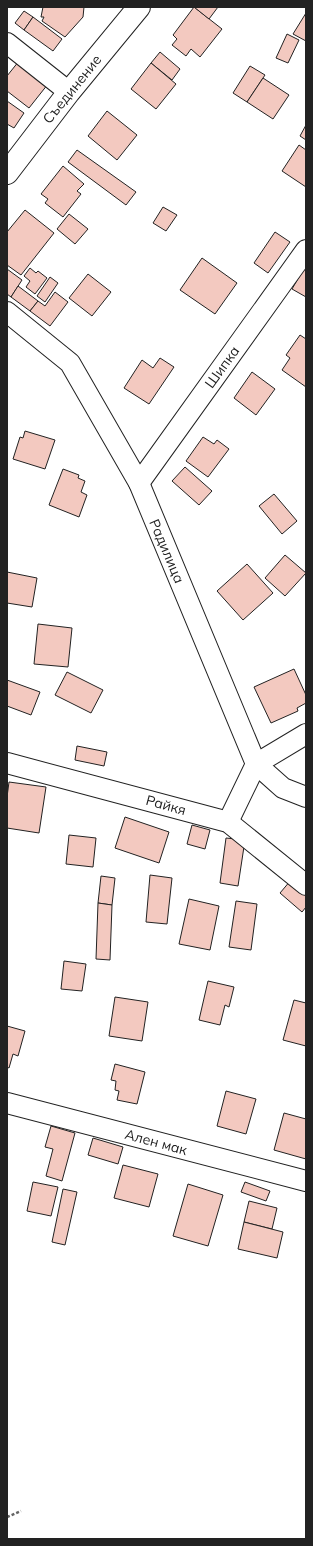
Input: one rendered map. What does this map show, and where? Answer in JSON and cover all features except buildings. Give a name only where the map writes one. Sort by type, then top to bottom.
[{"type":"street","name":"Съединение","points":[[7,173],[68,92],[139,7]]},
{"type":"street","points":[[7,43],[68,92]]},
{"type":"street","name":"Шипка","points":[[138,483],[306,250]]},
{"type":"street","name":"Радилица","points":[[7,312],[70,363],[138,483],[256,764],[282,788],[306,797]]},
{"type":"street","points":[[228,822],[256,764],[306,734]]},
{"type":"street","name":"Райкя","points":[[7,763],[228,822],[306,885]]},
{"type":"street","name":"Ален мак","points":[[7,1103],[306,1182]]},
{"type":"path","points":[[7,1517],[21,1511]]}]
